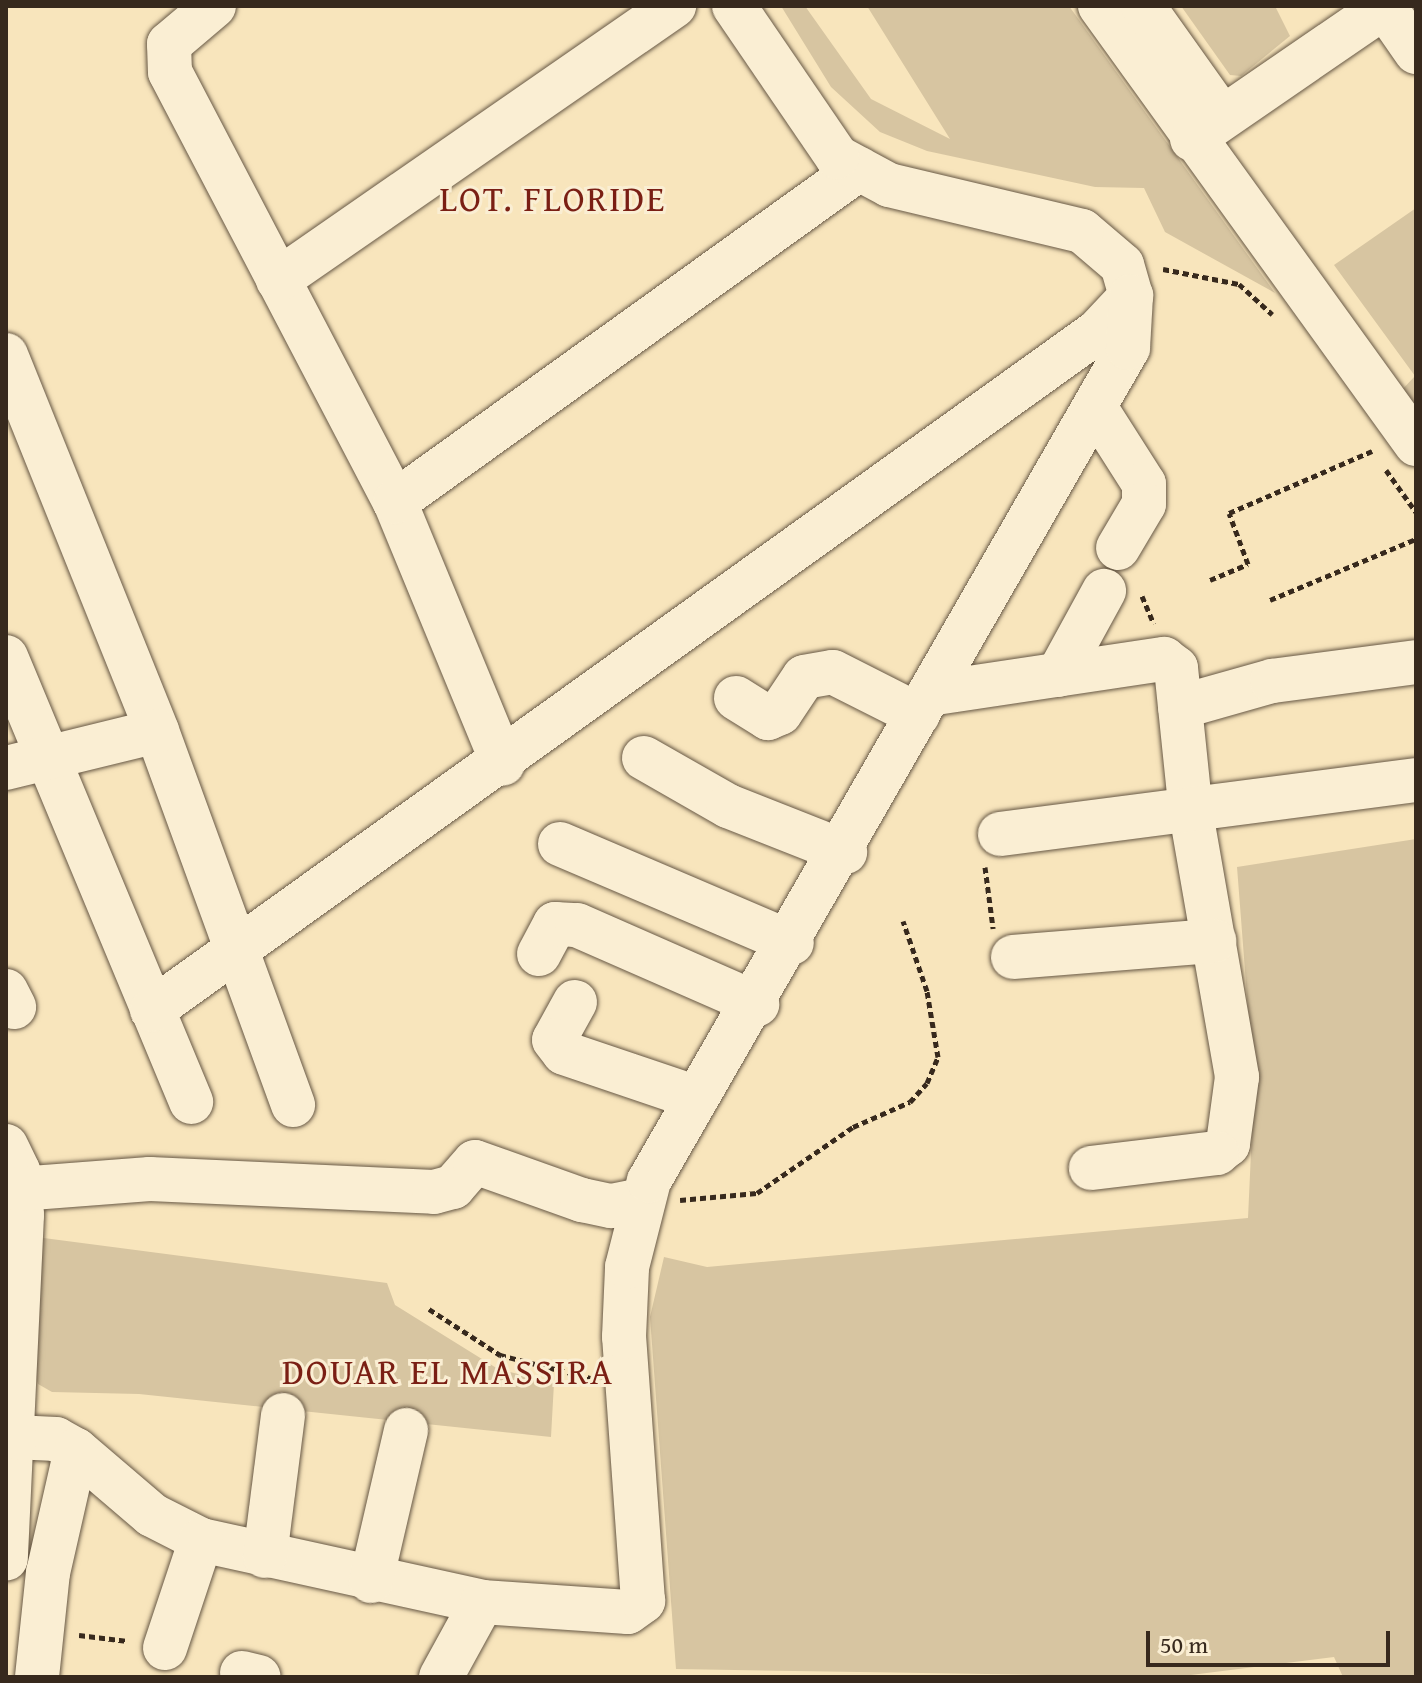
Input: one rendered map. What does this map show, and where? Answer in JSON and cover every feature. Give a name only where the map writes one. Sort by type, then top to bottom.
[{"type":"street","points":[[214,6],[169,44],[170,72],[395,502],[503,764]]},
{"type":"street","points":[[278,280],[674,6]]},
{"type":"street","points":[[14,1437],[56,1439],[76,1450],[152,1515],[201,1540],[371,1581],[482,1602],[628,1612],[640,1606],[627,1381],[627,1267],[643,1200],[697,1098],[757,1004],[845,852],[923,704],[1128,348],[1127,281],[1082,231],[889,185],[837,157],[803,114],[734,6]]},
{"type":"street","points":[[1100,6],[1207,128]]},
{"type":"street","points":[[1143,6],[1207,128],[1416,444]]},
{"type":"street","points":[[1207,128],[1335,20],[1384,6],[1416,52]]},
{"type":"street","points":[[395,502],[859,169]]},
{"type":"street","points":[[152,1010],[503,764],[1097,332],[1127,281]]},
{"type":"street","points":[[6,355],[157,731],[239,949],[293,1105]]},
{"type":"street","points":[[1095,407],[1144,484],[1144,504],[1118,548]]},
{"type":"street","points":[[1058,675],[1104,591]]},
{"type":"street","points":[[6,657],[26,764],[152,1010],[191,1102]]},
{"type":"street","points":[[736,698],[768,718],[780,713],[804,677],[833,672],[923,704],[1058,675],[1169,660],[1180,707],[1191,813],[1237,1077],[1228,1144],[1217,1153],[1091,1168]]},
{"type":"street","points":[[1180,707],[1272,681],[1416,662]]},
{"type":"street","points":[[26,764],[157,731]]},
{"type":"street","points":[[644,758],[728,806],[845,852]]},
{"type":"street","points":[[1000,834],[1191,813],[1416,780]]},
{"type":"street","points":[[560,844],[792,943]]},
{"type":"street","points":[[539,954],[555,924],[577,925],[757,1004]]},
{"type":"street","points":[[1013,957],[1214,941]]},
{"type":"street","points":[[575,1002],[554,1040],[564,1053],[697,1098]]},
{"type":"street","points":[[6,1146],[19,1189],[14,1437],[6,1559]]},
{"type":"street","points":[[19,1189],[150,1179],[434,1192],[453,1187],[475,1162],[582,1200],[611,1206],[643,1200]]},
{"type":"street","points":[[265,1556],[283,1415]]},
{"type":"street","points":[[371,1581],[406,1430]]},
{"type":"street","points":[[37,1677],[42,1631],[76,1450]]},
{"type":"street","points":[[165,1648],[201,1540]]},
{"type":"street","points":[[441,1677],[482,1602]]},
{"type":"path","points":[[1127,281],[1239,284],[1281,323]]},
{"type":"path","points":[[1364,439],[1416,512]]},
{"type":"path","points":[[1210,580],[1248,564],[1229,513],[1372,451]]},
{"type":"path","points":[[1270,600],[1416,539]]},
{"type":"path","points":[[1000,834],[987,841],[984,856],[996,944],[1013,957]]},
{"type":"path","points":[[643,1200],[757,1193],[853,1127],[910,1102],[938,1057],[927,991],[903,921]]},
{"type":"path","points":[[429,1309],[500,1355],[569,1376],[627,1381]]},
{"type":"path","points":[[42,1631],[165,1648]]},
{"type":"shaded area","points":[[781,6],[805,6],[871,99],[950,139],[867,6],[1069,6],[1275,293],[1165,232],[1144,188],[1095,187],[927,151],[880,132],[831,87]]},
{"type":"shaded area","points":[[1181,6],[1275,6],[1290,36],[1241,76],[1230,75]]},
{"type":"shaded area","points":[[1416,208],[1416,419],[1398,394],[1415,376],[1334,265]]},
{"type":"shaded area","points":[[1416,839],[1416,1677],[1343,1677],[1334,1657],[1175,1677],[676,1669],[650,1317],[664,1257],[707,1267],[1248,1218],[1254,1087],[1237,867]]},
{"type":"shaded area","points":[[36,1237],[387,1283],[395,1305],[498,1369],[554,1383],[551,1437],[139,1394],[52,1392],[38,1384],[32,1367]]},
{"type":"district","name":"LOT. FLORIDE","points":[[553,198]]},
{"type":"district","name":"DOUAR EL MASSIRA","points":[[448,1371]]}]
